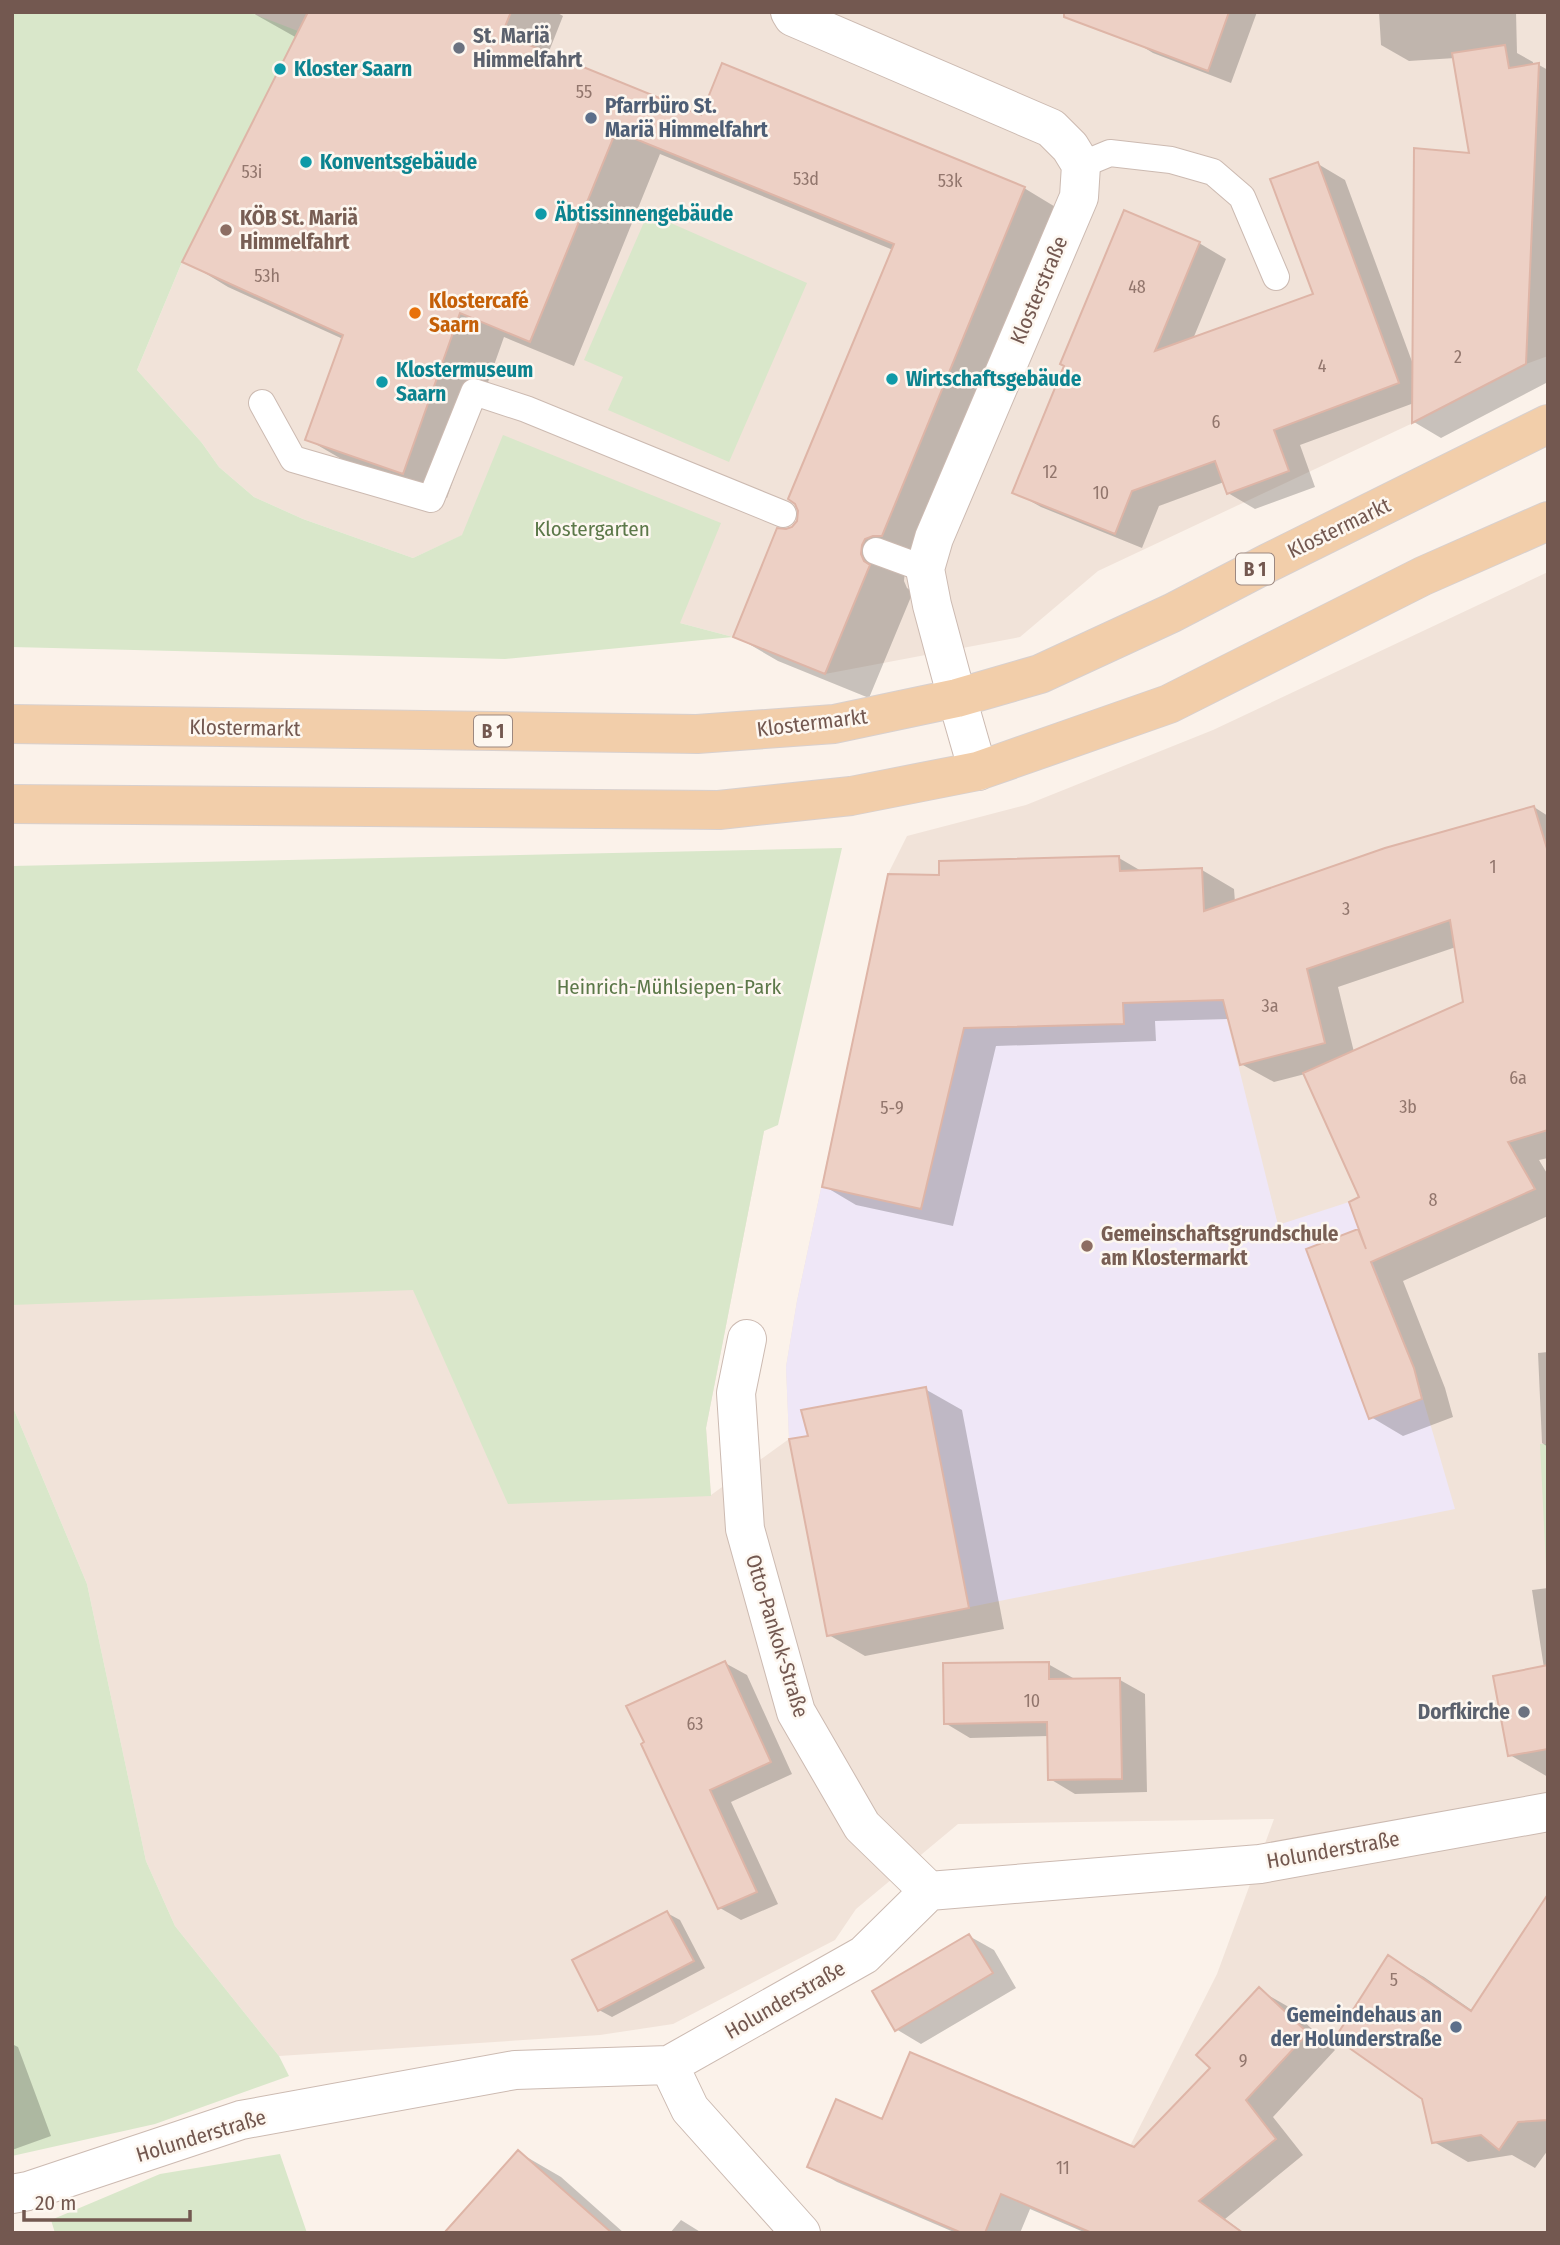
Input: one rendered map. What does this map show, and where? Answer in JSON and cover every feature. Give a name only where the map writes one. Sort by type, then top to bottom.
[{"type":"main road","name":"Klostermarkt","points":[[12,724],[697,734],[834,724],[957,698],[1040,674],[1160,618],[1548,424]]},
{"type":"main road","points":[[12,804],[719,810],[850,796],[978,771],[1169,704],[1423,576],[1548,521]]},
{"type":"street","points":[[790,12],[793,17],[1051,128],[1070,147],[1082,165]]},
{"type":"street","name":"Klosterstraße","points":[[978,771],[932,605],[925,569],[934,538],[1079,197],[1082,165]]},
{"type":"street","name":"Otto-Pankok-Straße","points":[[747,1339],[736,1393],[745,1529],[796,1712],[862,1826],[929,1891]]},
{"type":"street","name":"Holunderstraße","points":[[12,2194],[241,2120],[515,2070],[670,2065],[864,1955],[929,1891],[1260,1864],[1548,1811]]},
{"type":"street","points":[[670,2065],[690,2109],[802,2233]]},
{"type":"lane","points":[[1082,165],[1110,153],[1171,160],[1213,172],[1242,197],[1276,277]]},
{"type":"lane","points":[[262,403],[293,459],[431,499],[474,392],[526,409],[783,514]]},
{"type":"lane","points":[[876,551],[925,569]]},
{"type":"shaded area","points":[[249,12],[1548,12],[1548,356],[1526,364],[1415,422],[1098,571],[1020,637],[825,674],[733,637],[680,623],[463,535],[413,558],[303,519],[254,497],[219,467],[202,443],[137,370],[182,262],[298,32]]},
{"type":"shaded area","points":[[1548,572],[1548,2233],[1100,2233],[1130,2146],[1217,1974],[1274,1819],[958,1824],[856,1909],[835,1940],[673,2024],[600,2035],[279,2056],[175,1926],[146,1861],[87,1584],[12,1405],[12,1071],[764,1131],[706,1428],[711,1495],[789,1439],[786,1367],[797,1301],[888,874],[907,836],[1026,805],[1213,730]]},
{"type":"shaded area","name":"Gemeinschaftsgrundschule am Klostermarkt","points":[[1119,856],[1120,871],[1202,868],[1204,915],[1214,968],[1278,1225],[1349,1202],[1414,1368],[1455,1509],[827,1636],[789,1439],[786,1367],[797,1301],[888,874],[939,875],[939,861]]},
{"type":"green space","name":"Klostergarten","points":[[12,12],[249,12],[298,31],[182,262],[137,370],[202,443],[219,467],[254,497],[303,519],[413,558],[462,535],[503,435],[721,523],[680,623],[733,637],[505,659],[12,647]]},
{"type":"green space","points":[[648,213],[807,283],[729,462],[608,410],[623,377],[584,360]]},
{"type":"green space","name":"Heinrich-Mühlsiepen-Park","points":[[842,848],[778,1125],[764,1131],[706,1428],[711,1496],[508,1504],[413,1290],[12,1305],[12,866]]},
{"type":"green space","points":[[12,1405],[87,1584],[146,1861],[175,1926],[279,2056],[289,2076],[155,2124],[12,2156]]},
{"type":"green space","points":[[1540,1444],[1548,1444],[1547,1586]]},
{"type":"green space","points":[[280,2154],[307,2233],[55,2233],[51,2220],[160,2174]]},
{"type":"building","points":[[308,12],[511,12],[502,34],[701,115],[722,63],[1025,187],[882,536],[865,539],[862,545],[861,554],[864,561],[870,565],[825,674],[733,637],[777,528],[792,527],[797,521],[798,511],[795,504],[788,499],[894,244],[616,131],[530,342],[460,313],[403,474],[305,440],[343,335],[182,262]]},
{"type":"building","points":[[1064,12],[1229,12],[1208,71],[1064,17]]},
{"type":"building","points":[[1505,45],[1509,68],[1539,63],[1526,364],[1412,423],[1414,148],[1469,153],[1452,53]]},
{"type":"building","points":[[1318,162],[1399,383],[1274,430],[1289,471],[1227,494],[1215,461],[1132,491],[1115,534],[1012,493],[1064,366],[1060,364],[1124,210],[1200,242],[1155,351],[1313,294],[1270,179]]},
{"type":"building","points":[[1534,806],[1548,852],[1548,1130],[1508,1142],[1535,1189],[1371,1262],[1414,1368],[1422,1399],[1369,1419],[1306,1249],[1358,1229],[1366,1249],[1349,1202],[1359,1197],[1303,1073],[1463,1002],[1450,920],[1307,969],[1325,1043],[1240,1065],[1223,1000],[1123,1003],[1124,1024],[964,1028],[921,1209],[822,1187],[888,874],[939,875],[939,861],[1119,856],[1120,871],[1202,868],[1204,911],[1385,848]]},
{"type":"building","points":[[926,1387],[969,1608],[827,1636],[789,1439],[808,1436],[801,1410]]},
{"type":"building","points":[[725,1661],[771,1762],[710,1790],[757,1892],[718,1909],[626,1706]]},
{"type":"building","points":[[1049,1662],[1049,1679],[1120,1678],[1122,1779],[1048,1780],[1047,1722],[944,1724],[943,1663]]},
{"type":"building","name":"Dorfkirche","points":[[1548,1665],[1548,1749],[1508,1756],[1493,1676]]},
{"type":"building","name":"Gemeindehaus an der Holunderstraße","points":[[1548,1894],[1548,2120],[1518,2122],[1499,2150],[1481,2135],[1432,2143],[1422,2099],[1335,2038],[1388,1955],[1471,2011]]},
{"type":"building","points":[[667,1911],[694,1961],[598,2011],[572,1960]]},
{"type":"building","points":[[969,1934],[993,1973],[895,2031],[872,1991]]},
{"type":"building","points":[[1259,1987],[1308,2033],[1246,2100],[1276,2139],[1199,2201],[1243,2233],[1092,2233],[1001,2194],[985,2233],[962,2233],[807,2167],[836,2099],[882,2119],[910,2052],[1134,2147],[1210,2068],[1196,2055]]},
{"type":"building","points":[[518,2150],[612,2233],[444,2233]]},
{"type":"place","name":"St. Mariä Himmelfahrt","points":[[459,48]]},
{"type":"place","name":"Kloster Saarn","points":[[280,69]]},
{"type":"place","name":"Pfarrbüro St. Mariä Himmelfahrt","points":[[591,118]]},
{"type":"place","name":"Konventsgebäude","points":[[306,162]]},
{"type":"place","name":"Äbtissinnengebäude","points":[[541,214]]},
{"type":"place","name":"KÖB St. Mariä Himmelfahrt","points":[[226,230]]},
{"type":"place","name":"Klostercafé Saarn","points":[[415,313]]},
{"type":"place","name":"Wirtschaftsgebäude","points":[[892,379]]},
{"type":"place","name":"Klostermuseum Saarn","points":[[382,382]]},
{"type":"place","name":"Gemeinschaftsgrundschule am Klostermarkt","points":[[1087,1246]]},
{"type":"place","name":"Dorfkirche","points":[[1524,1712]]},
{"type":"place","name":"Gemeindehaus an der Holunderstraße","points":[[1456,2027]]}]
